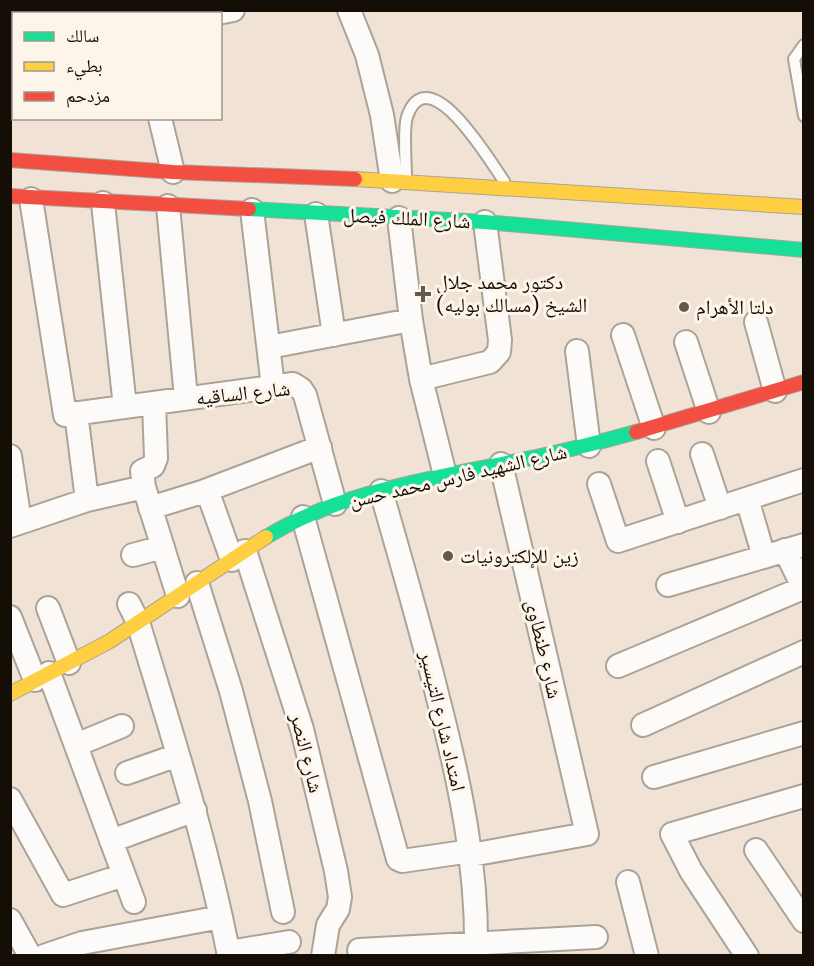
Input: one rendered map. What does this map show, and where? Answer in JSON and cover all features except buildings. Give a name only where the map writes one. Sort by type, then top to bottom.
[{"type":"main road","name":"شارع الملك فيصل","points":[[10,160],[173,171],[399,181],[804,207]]},
{"type":"main road","name":"شارع الملك فيصل","points":[[21,198],[484,222],[804,250]]},
{"type":"main road","name":"شارع الشهيد فارس محمد حسن","points":[[10,694],[111,640],[133,613],[178,596],[303,517],[335,504],[445,475],[589,446],[654,429],[804,382]]},
{"type":"street","points":[[349,10],[367,55],[399,181]]},
{"type":"street","points":[[160,120],[173,171]]},
{"type":"street","points":[[21,198],[87,500]]},
{"type":"street","points":[[103,203],[125,406]]},
{"type":"street","points":[[168,206],[186,398]]},
{"type":"street","points":[[252,210],[273,387]]},
{"type":"street","points":[[316,214],[334,335]]},
{"type":"street","points":[[399,218],[411,320],[421,379],[445,475]]},
{"type":"street","points":[[421,379],[490,362],[499,352],[500,340],[484,222]]},
{"type":"street","points":[[269,347],[411,320]]},
{"type":"street","points":[[756,322],[775,391]]},
{"type":"street","points":[[623,335],[654,429]]},
{"type":"street","points":[[686,342],[709,412]]},
{"type":"street","points":[[577,351],[589,446]]},
{"type":"street","name":"شارع الساقيه","points":[[70,414],[293,384],[301,388],[305,395],[335,504]]},
{"type":"street","points":[[154,403],[156,458],[153,466],[142,471],[147,498],[178,596]]},
{"type":"street","points":[[10,456],[15,524],[87,500],[147,498],[207,490],[320,447]]},
{"type":"street","points":[[702,454],[720,508]]},
{"type":"street","points":[[658,461],[678,522]]},
{"type":"street","name":"شارع طنطاوى","points":[[471,853],[587,834],[501,464]]},
{"type":"street","points":[[599,484],[618,541],[804,480]]},
{"type":"street","name":"شارع النصر","points":[[207,490],[238,556],[302,729],[336,871],[340,897],[338,909],[328,925],[323,956]]},
{"type":"street","name":"امتداد شارع التيسير","points":[[381,491],[450,745],[471,853],[475,894],[476,949]]},
{"type":"street","points":[[618,666],[803,588],[784,551],[747,499]]},
{"type":"street","points":[[303,517],[397,858],[402,861],[471,853]]},
{"type":"street","points":[[133,555],[163,547]]},
{"type":"street","points":[[668,585],[784,551]]},
{"type":"street","points":[[197,583],[231,691],[251,768],[283,912]]},
{"type":"street","points":[[48,608],[51,672],[134,902]]},
{"type":"street","points":[[133,613],[195,810],[229,954],[289,942]]},
{"type":"street","points":[[10,617],[51,672]]},
{"type":"street","points":[[643,725],[804,652]]},
{"type":"street","points":[[76,745],[122,726]]},
{"type":"street","points":[[654,777],[804,733]]},
{"type":"street","points":[[127,773],[178,755]]},
{"type":"street","points":[[747,956],[691,871],[672,834],[804,795]]},
{"type":"street","points":[[10,799],[63,895],[124,875]]},
{"type":"street","points":[[111,841],[195,810]]},
{"type":"street","points":[[756,850],[804,921]]},
{"type":"street","points":[[628,882],[647,956]]},
{"type":"street","points":[[44,956],[82,943],[124,946],[221,917]]},
{"type":"street","points":[[359,950],[476,949],[596,937]]},
{"type":"lane","points":[[804,45],[794,59],[804,116]]},
{"type":"lane","points":[[399,181],[406,119],[413,105],[419,100],[431,99],[442,102],[457,115],[510,189]]},
{"type":"traffic: fast","points":[[249,209],[485,222],[804,250]]},
{"type":"traffic: fast","points":[[266,537],[323,509],[383,490],[555,453],[636,432]]},
{"type":"traffic: slow","points":[[355,179],[804,207]]},
{"type":"traffic: slow","points":[[10,694],[110,641],[266,537]]},
{"type":"traffic: jam","points":[[10,160],[173,172],[355,179]]},
{"type":"traffic: jam","points":[[10,196],[249,209]]},
{"type":"traffic: jam","points":[[636,432],[804,382]]},
{"type":"place","name":"دكتور محمد جلال الشيخ (مسالك بوليه)","points":[[423,294]]},
{"type":"place","name":"دلتا الأهرام","points":[[684,307]]},
{"type":"place","name":"زين للإلكترونيات","points":[[448,556]]}]
